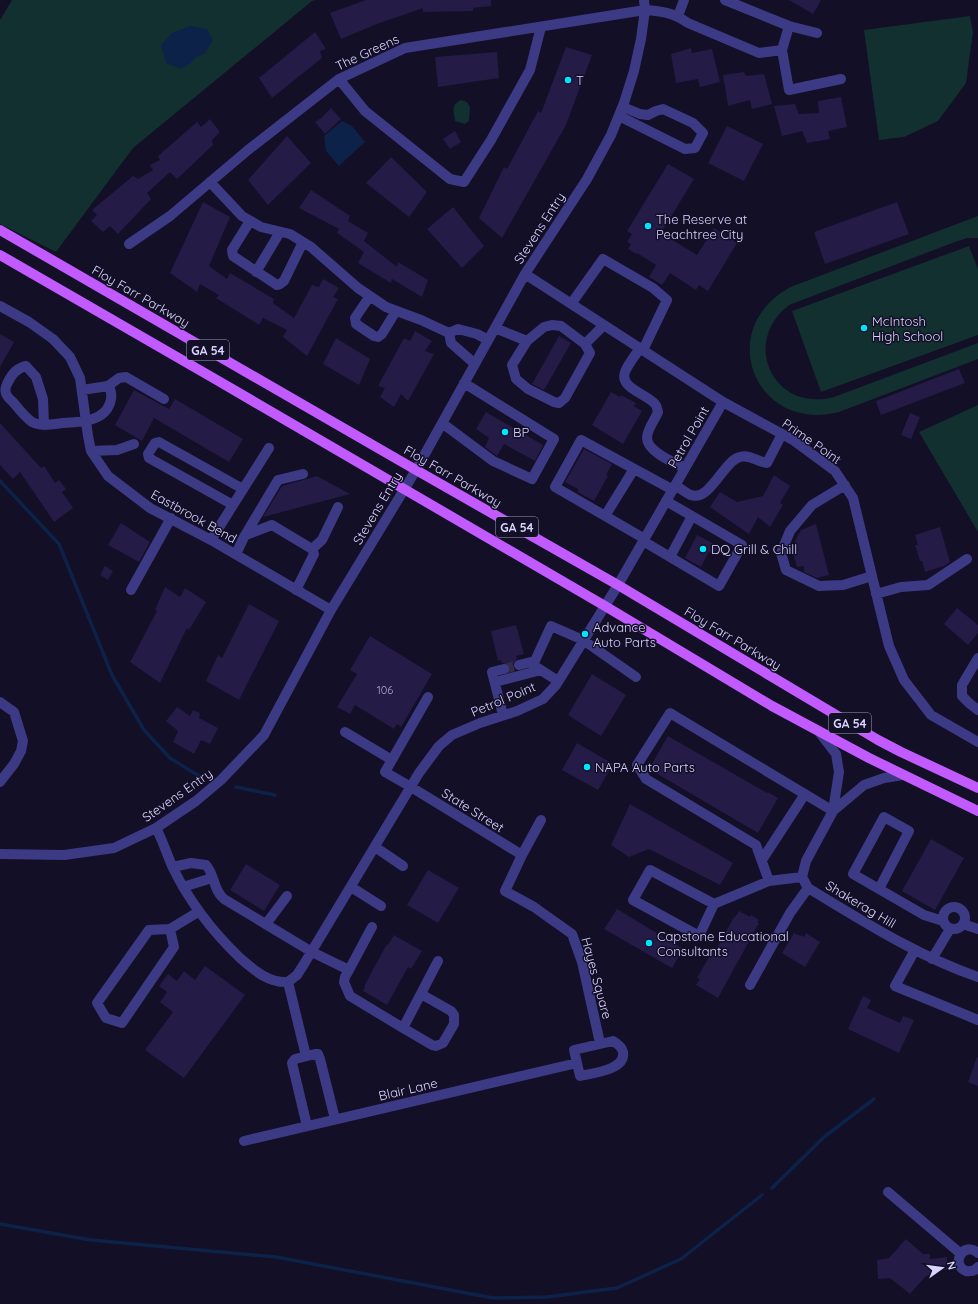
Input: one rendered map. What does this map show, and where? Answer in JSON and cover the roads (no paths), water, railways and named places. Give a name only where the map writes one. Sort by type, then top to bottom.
[{"type":"main road","name":"Floy Farr Parkway","points":[[0,230],[618,585],[878,740],[978,788]]},
{"type":"main road","name":"GA 54","points":[[0,255],[605,606],[772,706],[903,775],[978,811]]},
{"type":"street","points":[[678,16],[684,0]]},
{"type":"street","points":[[725,0],[789,26],[817,34]]},
{"type":"street","name":"The Greens","points":[[129,244],[170,216],[248,150],[339,79],[404,48],[541,27],[644,5],[655,10],[678,16],[688,23],[759,53],[782,50]]},
{"type":"street","name":"Stevens Entry","points":[[0,854],[64,855],[114,848],[156,828],[196,801],[222,780],[264,734],[331,610],[416,470],[525,274],[592,170],[611,135],[634,71],[641,39],[644,5]]},
{"type":"street","points":[[789,26],[782,50],[789,90],[841,79]]},
{"type":"street","points":[[339,79],[364,111],[450,179],[464,182],[491,140],[530,70],[541,27]]},
{"type":"street","points":[[663,109],[693,123],[703,133],[695,148],[685,149],[620,112],[648,115],[663,109]]},
{"type":"street","points":[[210,182],[242,216],[261,227],[290,234],[311,247],[334,268],[386,307],[421,320],[449,333],[458,329],[477,334],[488,340]]},
{"type":"street","points":[[250,221],[232,250],[233,256],[277,284],[284,281],[303,242]]},
{"type":"street","points":[[256,272],[280,232]]},
{"type":"street","points":[[571,304],[603,259],[653,288],[668,300],[641,349],[624,373],[624,379],[628,386],[649,398],[656,405],[658,412],[646,437],[652,450],[685,468]]},
{"type":"street","name":"Prime Point","points":[[525,274],[723,402],[793,440],[835,471],[853,498],[889,646],[904,680],[931,715],[978,741]]},
{"type":"street","points":[[370,296],[355,318],[356,324],[374,336],[378,337],[382,334],[396,311]]},
{"type":"street","name":"Eastbrook Bend","points":[[0,306],[29,322],[53,339],[70,357],[80,378],[91,452],[108,476],[150,508],[236,554],[331,610]]},
{"type":"street","points":[[552,325],[561,326],[585,344],[590,352],[565,398],[558,403],[528,389],[516,379],[512,365],[527,341],[544,327],[552,325]]},
{"type":"street","points":[[585,344],[604,325]]},
{"type":"street","points":[[495,328],[527,341]]},
{"type":"street","points":[[449,333],[451,343],[475,364]]},
{"type":"street","points":[[44,425],[43,399],[36,377],[26,366],[19,368],[10,376],[5,388],[6,396],[32,422],[44,425],[86,421],[97,417],[106,410],[111,401],[112,394],[108,386]]},
{"type":"street","points":[[82,390],[108,386],[119,378],[126,377],[164,399]]},
{"type":"street","points":[[442,423],[493,461],[532,479],[554,439],[464,383]]},
{"type":"street","name":"Petrol Point","points":[[288,982],[298,975],[419,773],[439,746],[452,736],[480,723],[517,711],[543,699],[558,681],[618,585],[723,402]]},
{"type":"street","points":[[666,501],[742,545],[719,586],[605,516],[555,488],[581,440],[634,469],[692,496],[700,495],[711,486],[731,462],[739,457],[750,456],[759,462],[766,463],[782,434]]},
{"type":"street","points":[[233,505],[149,458],[148,454],[155,443],[159,442],[243,489]]},
{"type":"street","points":[[91,452],[117,450],[134,444]]},
{"type":"street","points":[[211,540],[269,448]]},
{"type":"street","points":[[605,516],[634,469]]},
{"type":"street","points":[[236,554],[278,480],[303,474]]},
{"type":"street","points":[[845,485],[812,505],[790,531],[781,553],[786,570],[819,586],[843,586],[872,576]]},
{"type":"street","points":[[312,549],[322,540],[338,507]]},
{"type":"street","points":[[670,557],[692,516]]},
{"type":"street","points":[[131,590],[171,518]]},
{"type":"street","points":[[246,535],[272,525],[312,549],[314,554],[296,590]]},
{"type":"street","points":[[876,594],[900,588],[928,585],[968,558]]},
{"type":"street","points":[[558,681],[533,665],[551,626],[583,640],[636,677]]},
{"type":"street","points":[[978,658],[962,685],[962,696],[978,710]]},
{"type":"street","points":[[519,665],[535,661]]},
{"type":"street","points":[[504,669],[492,672],[504,715]]},
{"type":"street","points":[[495,682],[541,670]]},
{"type":"street","points":[[345,732],[392,760],[428,697]]},
{"type":"street","points":[[0,702],[14,712],[23,741],[21,751],[14,764],[0,782]]},
{"type":"street","points":[[770,881],[756,845],[646,779],[637,765],[670,712],[833,811]]},
{"type":"street","points":[[714,904],[650,870],[634,900],[699,936],[714,904],[770,881],[802,877],[806,861],[833,811],[839,772],[836,754],[820,732]]},
{"type":"street","name":"State Street","points":[[392,760],[385,772],[522,855]]},
{"type":"street","points":[[833,811],[864,785],[884,778],[903,775]]},
{"type":"street","points":[[762,860],[805,794]]},
{"type":"street","points":[[879,889],[909,831],[884,817],[853,874],[924,915],[943,921],[944,924],[950,928],[957,928],[963,924],[964,914],[956,908],[949,908],[943,917],[943,921]]},
{"type":"street","name":"Hayes Square","points":[[541,820],[505,891],[534,907],[572,934],[582,962],[600,1043]]},
{"type":"street","points":[[156,828],[173,867],[198,912],[224,942],[252,968],[270,979],[288,982],[306,1056]]},
{"type":"street","points":[[375,847],[403,866]]},
{"type":"street","points":[[173,867],[191,863],[206,864],[209,868],[219,895],[224,899],[312,952],[349,970]]},
{"type":"street","name":"Shakerag Hill","points":[[802,877],[808,888],[916,950],[932,959],[978,977]]},
{"type":"street","points":[[183,887],[212,878]]},
{"type":"street","points":[[351,887],[381,906]]},
{"type":"street","points":[[750,985],[790,913],[808,888]]},
{"type":"street","points":[[266,924],[287,896]]},
{"type":"street","points":[[170,929],[174,947],[122,1023],[106,1018],[97,1003],[149,930],[170,929],[198,912]]},
{"type":"street","points":[[963,924],[978,928]]},
{"type":"street","points":[[372,927],[344,982],[350,996],[432,1045],[436,1046],[444,1043],[454,1024],[454,1015],[451,1011],[421,994]]},
{"type":"street","points":[[932,959],[950,928]]},
{"type":"street","points":[[916,950],[895,986],[978,1020]]},
{"type":"street","points":[[403,1028],[438,961]]},
{"type":"street","points":[[613,1041],[622,1049],[624,1056],[614,1068],[580,1076],[574,1050],[600,1043],[613,1041]]},
{"type":"street","points":[[307,1126],[292,1063],[296,1059],[315,1054],[319,1055],[335,1120]]},
{"type":"street","name":"Blair Lane","points":[[244,1141],[577,1063]]},
{"type":"street","points":[[888,1192],[961,1254]]},
{"type":"street","points":[[978,1253],[971,1249],[967,1250],[959,1257],[959,1264],[963,1269],[970,1271],[978,1268]]},
{"type":"water","points":[[190,26],[207,29],[213,40],[205,53],[195,58],[192,62],[181,69],[166,63],[161,45],[172,33]]},
{"type":"water","points":[[342,121],[352,126],[365,142],[339,166],[326,151],[324,136]]},
{"type":"waterway","points":[[0,481],[59,544],[112,675],[144,730],[170,758],[199,776]]},
{"type":"waterway","points":[[236,787],[275,795]]},
{"type":"waterway","points":[[772,1188],[824,1137],[874,1099]]},
{"type":"waterway","points":[[0,1224],[91,1240],[276,1257],[493,1298],[547,1297],[617,1288],[681,1259],[762,1195]]},
{"type":"tunnel","points":[[504,669],[519,665]]},
{"type":"place","name":"T","points":[[568,80]]},
{"type":"place","name":"The Reserve at Peachtree City","points":[[648,226]]},
{"type":"place","name":"McIntosh High School","points":[[864,328]]},
{"type":"place","name":"BP","points":[[505,432]]},
{"type":"place","name":"DQ Grill & Chill","points":[[703,549]]},
{"type":"place","name":"Advance Auto Parts","points":[[585,634]]},
{"type":"place","name":"NAPA Auto Parts","points":[[587,767]]},
{"type":"place","name":"Capstone Educational Consultants","points":[[649,943]]}]
